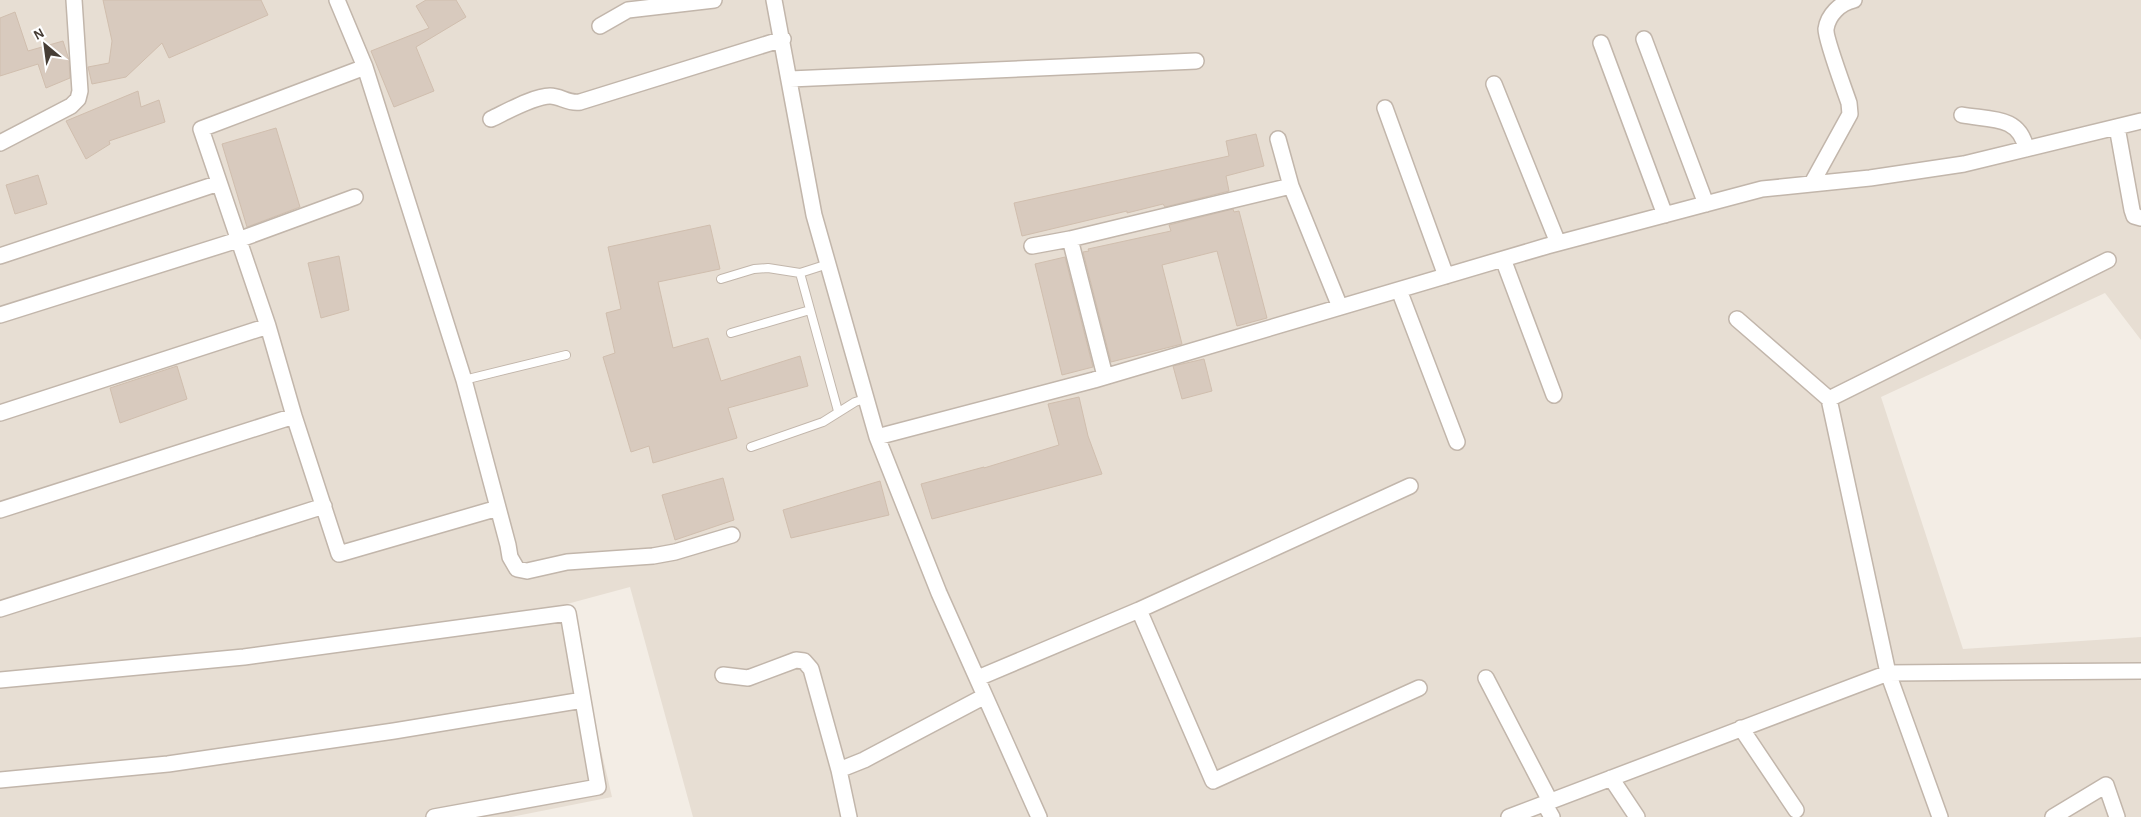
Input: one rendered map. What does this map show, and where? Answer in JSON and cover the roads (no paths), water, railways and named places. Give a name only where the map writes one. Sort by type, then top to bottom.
[{"type":"street","points":[[0,143],[72,106],[78,99],[80,91],[74,0]]},
{"type":"street","points":[[337,0],[365,67],[464,380],[510,557],[517,569],[527,571],[567,562],[653,556],[675,552],[732,535]]},
{"type":"street","points":[[600,26],[628,10],[714,0]]},
{"type":"street","points":[[774,0],[783,39],[814,216],[877,437],[939,593],[1039,817]]},
{"type":"street","points":[[1812,183],[1850,114],[1849,103],[1826,31],[1830,16],[1847,2],[1854,0]]},
{"type":"street","points":[[1644,38],[1706,204]]},
{"type":"street","points":[[490,119],[541,97],[556,96],[567,102],[580,102],[783,39]]},
{"type":"street","points":[[1601,43],[1665,215]]},
{"type":"street","points":[[790,79],[1196,61]]},
{"type":"street","points":[[365,67],[201,128],[268,326],[294,416],[339,554],[498,508]]},
{"type":"street","points":[[1494,84],[1558,243]]},
{"type":"street","points":[[1385,108],[1446,276]]},
{"type":"street","points":[[1962,116],[2008,122],[2021,132],[2026,149]]},
{"type":"street","points":[[877,437],[1105,376],[1558,243],[1762,189],[1870,178],[1964,164],[2141,121]]},
{"type":"street","points":[[2117,127],[2132,210],[2134,216],[2141,218]]},
{"type":"street","points":[[1278,138],[1291,186],[1340,307]]},
{"type":"street","points":[[0,256],[219,183]]},
{"type":"street","points":[[1032,246],[1291,186]]},
{"type":"street","points":[[0,315],[238,240],[355,197]]},
{"type":"street","points":[[1070,238],[1105,376]]},
{"type":"street","points":[[1503,259],[1554,395]]},
{"type":"street","points":[[1829,399],[2108,260]]},
{"type":"street","points":[[1399,290],[1457,442]]},
{"type":"street","points":[[1737,319],[1829,399],[1888,673],[1940,817]]},
{"type":"street","points":[[0,413],[268,326]]},
{"type":"street","points":[[0,510],[294,416]]},
{"type":"street","points":[[978,678],[1139,610],[1410,486]]},
{"type":"street","points":[[0,609],[324,506]]},
{"type":"street","points":[[1139,610],[1213,781],[1419,688]]},
{"type":"street","points":[[0,680],[244,657],[568,613],[598,786],[434,817]]},
{"type":"street","points":[[723,675],[748,678],[796,660],[804,661],[811,669],[839,770],[849,817]]},
{"type":"street","points":[[1509,817],[1888,673],[2141,670]]},
{"type":"street","points":[[1486,678],[1547,802],[1552,817]]},
{"type":"street","points":[[839,770],[864,760],[985,696]]},
{"type":"street","points":[[0,780],[168,764],[394,731],[583,700]]},
{"type":"street","points":[[1742,728],[1796,810]]},
{"type":"street","points":[[1612,778],[1637,817]]},
{"type":"street","points":[[2053,817],[2106,785],[2117,817]]},
{"type":"lane","points":[[721,279],[754,269],[768,268],[800,273],[828,264]]},
{"type":"lane","points":[[800,273],[838,411]]},
{"type":"lane","points":[[731,333],[810,310]]},
{"type":"lane","points":[[464,380],[566,355]]},
{"type":"lane","points":[[751,447],[823,422],[838,411],[866,399]]}]
